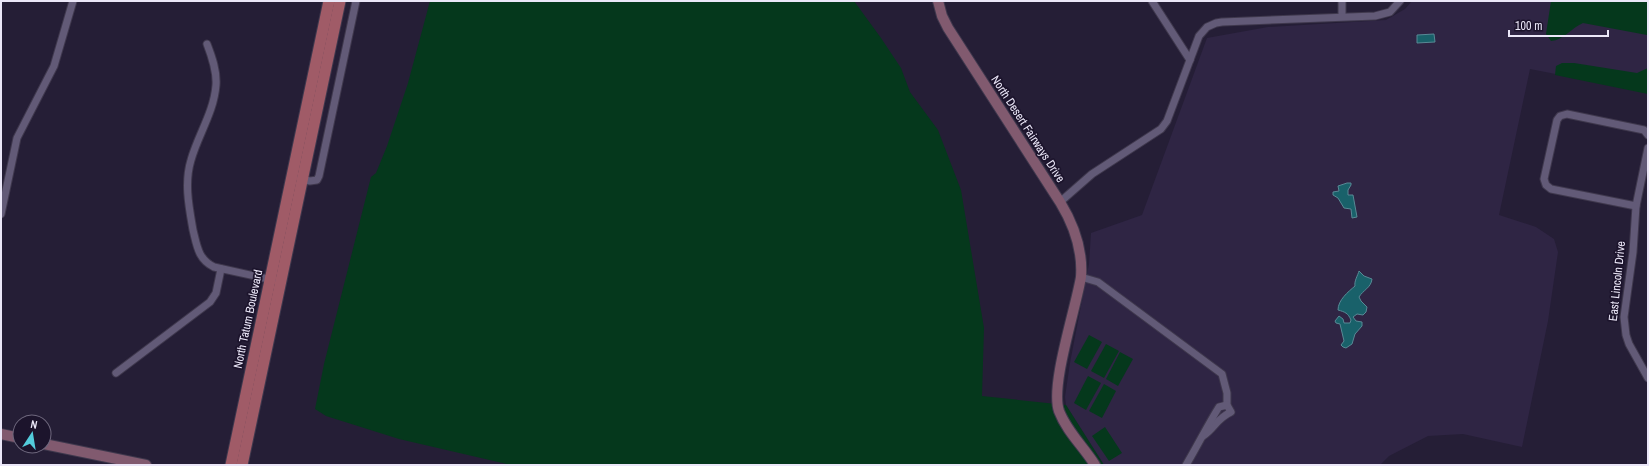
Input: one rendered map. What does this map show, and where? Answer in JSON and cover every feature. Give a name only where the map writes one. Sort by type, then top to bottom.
[{"type":"main road","name":"North Tatum Boulevard","points":[[242,465],[276,281],[292,178],[329,1]]},
{"type":"main road","name":"North Tatum Boulevard","points":[[231,465],[276,281],[303,180],[340,1]]},
{"type":"street","points":[[1,214],[17,138],[54,66],[73,1]]},
{"type":"street","points":[[292,178],[310,181],[316,180],[319,176],[356,1]]},
{"type":"street","name":"North Desert Fairways Drive","points":[[938,1],[942,16],[948,28],[1060,202],[1073,225],[1078,240],[1082,262],[1081,277],[1059,375],[1057,399],[1059,411],[1063,420],[1095,465]]},
{"type":"street","points":[[1152,1],[1190,60]]},
{"type":"street","points":[[1342,1],[1342,16]]},
{"type":"street","points":[[1060,202],[1092,174],[1161,129],[1166,121],[1200,36],[1207,27],[1216,23],[1342,16],[1375,16],[1385,14],[1393,9],[1400,1]]},
{"type":"street","points":[[207,44],[212,56],[216,74],[216,86],[213,101],[191,160],[187,188],[190,216],[198,251],[207,263],[221,269],[276,281]]},
{"type":"street","points":[[1636,206],[1551,189],[1546,185],[1544,179],[1557,120],[1560,116],[1567,114],[1644,130],[1648,135]]},
{"type":"street","name":"East Lincoln Drive","points":[[1648,148],[1636,206],[1633,252],[1624,317],[1624,325],[1629,344],[1648,378]]},
{"type":"street","points":[[116,373],[210,302],[216,293],[221,269]]},
{"type":"street","points":[[1081,277],[1098,282],[1222,374],[1227,393],[1227,405],[1231,412],[1220,417],[1208,433],[1203,436]]},
{"type":"street","points":[[1186,465],[1203,436],[1205,428],[1219,407],[1227,405]]},
{"type":"street","points":[[1,434],[12,436]]},
{"type":"street","points":[[52,446],[146,465]]},
{"type":"shaded area","points":[[430,1],[854,1],[901,68],[910,92],[938,130],[961,190],[984,328],[982,396],[1066,405],[1104,465],[511,465],[399,439],[326,416],[315,409],[324,364],[371,177],[376,173],[387,146],[408,83]]},
{"type":"shaded area","points":[[1412,1],[1648,1],[1648,92],[1530,69],[1499,215],[1536,227],[1554,239],[1558,252],[1548,321],[1522,447],[1463,434],[1428,436],[1389,456],[1380,465],[1104,465],[1066,405],[1065,397],[1089,264],[1091,233],[1142,215],[1207,38],[1268,27],[1386,20],[1405,9]]},
{"type":"shaded area","points":[[1551,1],[1648,1],[1648,36],[1583,23],[1564,36],[1551,41],[1546,34]]},
{"type":"shaded area","points":[[1434,34],[1435,42],[1417,43],[1417,35]]},
{"type":"shaded area","points":[[1562,63],[1574,63],[1637,73],[1648,68],[1648,94],[1555,75],[1556,66]]},
{"type":"shaded area","points":[[1351,183],[1348,190],[1348,195],[1353,195],[1357,217],[1352,218],[1351,209],[1344,208],[1338,198],[1333,195],[1333,192],[1339,191],[1338,186]]},
{"type":"shaded area","points":[[1359,271],[1364,276],[1372,279],[1369,287],[1359,297],[1367,307],[1366,312],[1363,315],[1357,314],[1353,317],[1356,321],[1362,322],[1362,326],[1355,334],[1352,344],[1346,348],[1341,345],[1344,341],[1340,324],[1336,323],[1335,321],[1339,316],[1343,319],[1344,323],[1350,323],[1351,320],[1349,316],[1338,310],[1338,306],[1344,296],[1355,286]]},
{"type":"shaded area","points":[[1089,335],[1102,342],[1087,369],[1074,362]]},
{"type":"shaded area","points":[[1106,344],[1119,351],[1104,378],[1091,371]]},
{"type":"shaded area","points":[[1120,352],[1133,359],[1118,386],[1106,379]]},
{"type":"shaded area","points":[[1088,376],[1101,383],[1086,410],[1074,403]]},
{"type":"shaded area","points":[[1104,384],[1116,391],[1102,418],[1089,411]]},
{"type":"shaded area","points":[[1105,427],[1122,453],[1109,461],[1092,436]]}]
